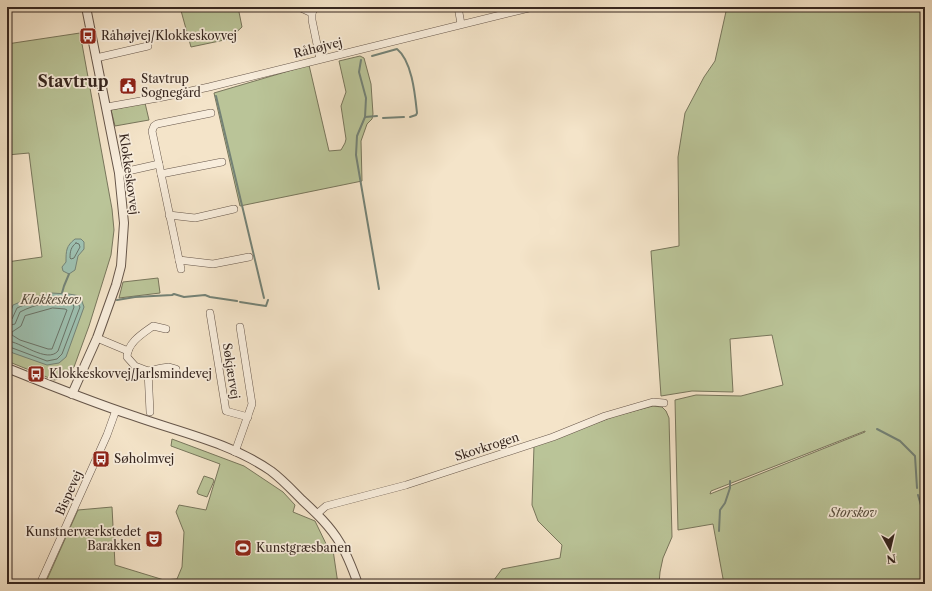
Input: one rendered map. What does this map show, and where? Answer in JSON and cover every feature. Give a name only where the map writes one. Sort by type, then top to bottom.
[{"type":"street","name":"Klokkeskovvej","points":[[72,394],[96,338],[116,285],[122,254],[124,223],[119,173],[86,7]]},
{"type":"street","points":[[299,7],[313,10],[320,59]]},
{"type":"street","points":[[458,7],[461,24]]},
{"type":"street","name":"Råhøjvej","points":[[107,107],[209,87],[533,7]]},
{"type":"street","points":[[96,58],[148,46]]},
{"type":"street","points":[[181,269],[152,131],[154,126],[157,124],[211,113]]},
{"type":"street","points":[[161,174],[222,162]]},
{"type":"street","points":[[119,173],[159,164]]},
{"type":"street","points":[[170,215],[195,218],[234,209]]},
{"type":"street","points":[[179,260],[213,264],[249,257]]},
{"type":"street","name":"Søkjærvej","points":[[210,313],[226,411],[248,417]]},
{"type":"street","points":[[166,329],[153,326],[137,338],[128,351],[128,357],[135,366],[148,371],[162,368],[176,369]]},
{"type":"street","name":"Søkjærvej","points":[[235,452],[252,404],[240,327]]},
{"type":"street","points":[[96,338],[128,351]]},
{"type":"street","points":[[7,368],[116,410],[208,440],[257,462],[286,483],[317,514],[340,542],[358,584]]},
{"type":"street","points":[[148,371],[150,412]]},
{"type":"street","name":"Skovkrogen","points":[[317,514],[326,506],[406,485],[553,437],[605,416],[653,402],[664,402]]},
{"type":"street","name":"Bispevej","points":[[40,584],[105,440],[116,410]]},
{"type":"green space","points":[[180,7],[238,7],[242,27],[229,39],[191,47]]},
{"type":"green space","name":"Storskov","points":[[727,7],[925,7],[925,584],[724,584],[713,524],[678,530],[675,400],[696,395],[741,396],[783,385],[772,335],[730,339],[733,392],[692,391],[661,396],[651,251],[679,246],[678,157],[685,113],[704,77],[715,61]],"holes":[[[865,432],[710,494],[711,491]]]},
{"type":"green space","name":"Klokkeskov","points":[[80,33],[112,209],[114,230],[111,255],[89,326],[74,367],[64,378],[54,380],[7,361],[7,262],[42,257],[29,153],[7,155],[7,44]]},
{"type":"green space","points":[[360,56],[364,58],[371,84],[373,114],[372,119],[367,124],[361,141],[362,181],[240,206],[214,93],[309,65],[329,151],[341,150],[346,139],[341,106],[346,92],[339,61]]},
{"type":"green space","points":[[145,103],[149,120],[115,126],[111,110]]},
{"type":"green space","points":[[158,278],[160,293],[119,298],[123,282]]},
{"type":"green space","points":[[653,406],[662,407],[666,411],[669,418],[672,537],[663,558],[659,584],[494,584],[494,580],[502,569],[560,558],[562,545],[538,521],[532,505],[534,446],[615,416]]},
{"type":"green space","points":[[172,439],[244,466],[283,492],[295,505],[293,512],[315,521],[328,548],[333,550],[338,584],[45,584],[78,510],[112,507],[115,565],[164,580],[177,579],[182,567],[184,532],[176,512],[179,505],[206,510],[220,464],[171,446]]},
{"type":"green space","points":[[204,476],[213,479],[214,481],[207,497],[198,494],[197,492]]},
{"type":"water","points":[[75,239],[81,239],[84,242],[84,249],[78,256],[75,270],[69,274],[63,271],[62,267],[66,262],[66,252],[68,246]]},
{"type":"water","points":[[51,293],[80,296],[84,307],[66,357],[59,363],[47,365],[13,353],[7,349],[7,323],[13,305]]},
{"type":"waterway","points":[[372,56],[397,49],[402,54],[412,78],[415,97],[417,113],[416,115],[410,117]]},
{"type":"waterway","points":[[361,60],[359,72],[366,98],[365,117],[357,136],[356,155],[379,289]]},
{"type":"waterway","points":[[216,96],[264,298]]},
{"type":"waterway","points":[[365,117],[377,116]]},
{"type":"waterway","points":[[383,118],[404,117]]},
{"type":"waterway","points":[[62,293],[69,274]]},
{"type":"waterway","points":[[117,300],[174,294],[184,297],[205,295],[237,301]]},
{"type":"waterway","points":[[240,302],[266,306],[268,300]]},
{"type":"waterway","points":[[877,429],[900,441],[915,456],[917,488]]},
{"type":"waterway","points":[[719,531],[720,510],[725,503],[730,488],[730,481]]},
{"type":"waterway","points":[[918,495],[925,519]]},
{"type":"place","name":"Råhøjvej/Klokkeskovvej","points":[[88,36]]},
{"type":"place","name":"Stavtrup Sognegård","points":[[128,86]]},
{"type":"place","name":"Klokkeskovvej/Jarlsmindevej","points":[[36,374]]},
{"type":"place","name":"Søholmvej","points":[[101,459]]},
{"type":"place","name":"Kunstnerværkstedet Barakken","points":[[154,539]]},
{"type":"place","name":"Kunstgræsbanen","points":[[243,548]]},
{"type":"district","name":"Stavtrup","points":[[73,81]]}]
